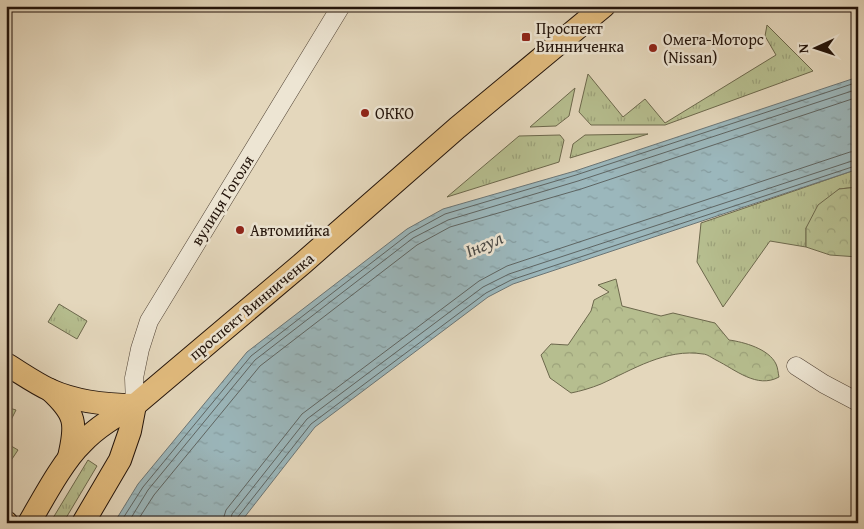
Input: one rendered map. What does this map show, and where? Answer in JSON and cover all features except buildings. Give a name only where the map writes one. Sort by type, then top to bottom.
[{"type":"main road","name":"проспект Винниченка","points":[[68,459],[93,432],[135,405],[457,128],[604,6]]},
{"type":"main road","points":[[6,364],[49,390],[62,401],[72,418],[75,432],[68,459],[29,523]]},
{"type":"main road","points":[[49,390],[82,401],[110,405],[135,405],[130,431],[120,460],[83,523]]},
{"type":"street","name":"вулиця Гоголя","points":[[135,405],[134,378],[140,349],[149,321],[341,6]]},
{"type":"street","points":[[796,366],[824,384],[858,402]]},
{"type":"green space","points":[[767,25],[813,71],[665,125],[591,125],[579,112],[588,74],[623,117],[645,99],[665,123],[776,55],[765,36]]},
{"type":"green space","points":[[575,88],[569,116],[556,126],[530,127]]},
{"type":"green space","points":[[648,134],[570,158],[573,144],[585,135]]},
{"type":"green space","points":[[560,135],[564,140],[559,162],[447,197],[519,136]]},
{"type":"green space","points":[[858,169],[858,187],[839,189],[806,228],[806,247],[770,241],[723,307],[697,262],[701,223]]},
{"type":"green space","points":[[858,187],[858,257],[830,255],[806,247],[806,228],[818,205],[839,189]]},
{"type":"green space","points":[[616,279],[622,306],[661,316],[673,313],[715,323],[729,340],[742,342],[768,354],[776,364],[779,377],[763,381],[755,380],[706,355],[676,354],[637,367],[601,384],[571,393],[550,378],[541,355],[551,344],[568,345],[591,311],[594,300],[609,292],[598,285]]},
{"type":"green space","points":[[59,304],[87,321],[77,339],[48,322]]},
{"type":"green space","points":[[6,407],[16,410],[6,430]]},
{"type":"green space","points":[[6,443],[18,450],[6,468]]},
{"type":"green space","points":[[88,460],[97,466],[63,523],[50,523]]},
{"type":"water","name":"Інгул","points":[[858,77],[858,169],[513,284],[488,297],[315,427],[240,523],[114,523],[138,484],[247,352],[407,229],[443,209],[575,171]]},
{"type":"place","name":"Проспект Винниченка","points":[[526,37]]},
{"type":"place","name":"Омега-Моторс (Nissan)","points":[[653,48]]},
{"type":"place","name":"ОККО","points":[[365,113]]},
{"type":"place","name":"Автомийка","points":[[240,230]]}]
